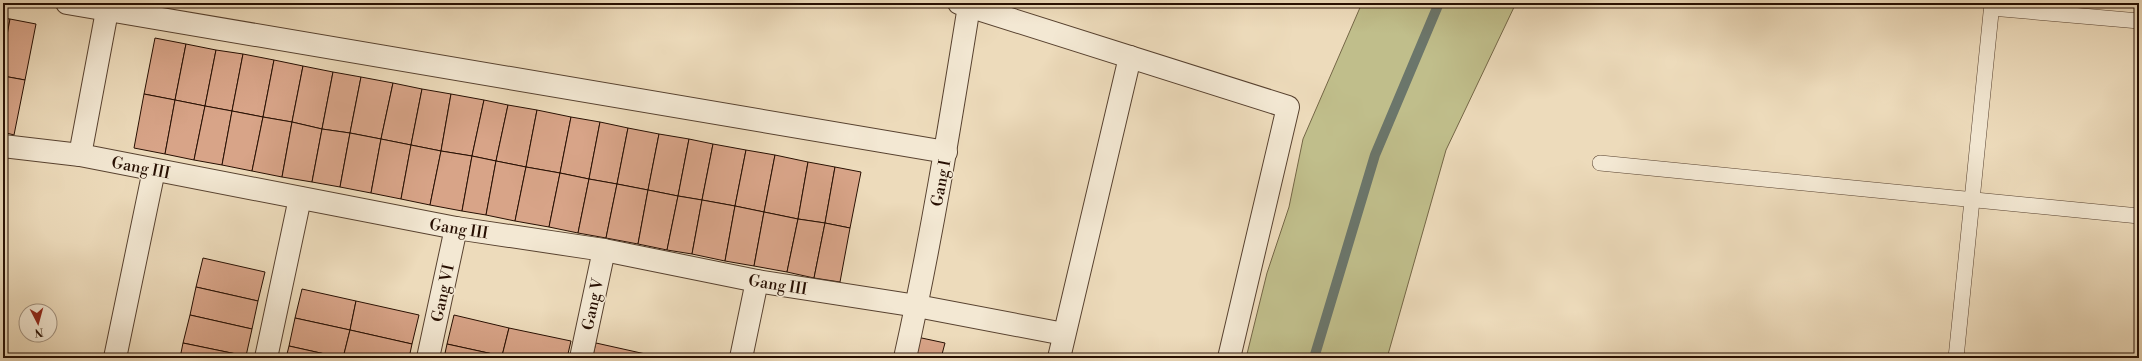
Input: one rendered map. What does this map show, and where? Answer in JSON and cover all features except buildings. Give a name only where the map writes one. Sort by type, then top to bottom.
[{"type":"street","points":[[67,3],[107,11],[946,152]]},
{"type":"street","points":[[964,4],[1288,107],[1229,358]]},
{"type":"street","name":"Gang I","points":[[905,358],[917,306],[946,152],[964,4]]},
{"type":"street","points":[[80,155],[107,11]]},
{"type":"street","points":[[1059,358],[1130,57]]},
{"type":"street","name":"Gang III","points":[[3,146],[80,155],[456,228],[604,250],[757,281],[917,306],[1064,334]]},
{"type":"street","points":[[115,358],[154,170]]},
{"type":"street","points":[[266,358],[300,198]]},
{"type":"street","name":"Gang VI","points":[[428,358],[456,228]]},
{"type":"street","name":"Gang V","points":[[581,358],[604,250]]},
{"type":"street","points":[[741,358],[757,281]]},
{"type":"lane","points":[[1956,358],[1992,5],[2139,21]]},
{"type":"lane","points":[[1600,163],[2139,216]]},
{"type":"shaded area","points":[[1362,3],[1516,3],[1446,150],[1387,358],[1246,358],[1267,273],[1289,207],[1303,139]]},
{"type":"waterway","points":[[1314,358],[1375,155],[1439,3]]}]
